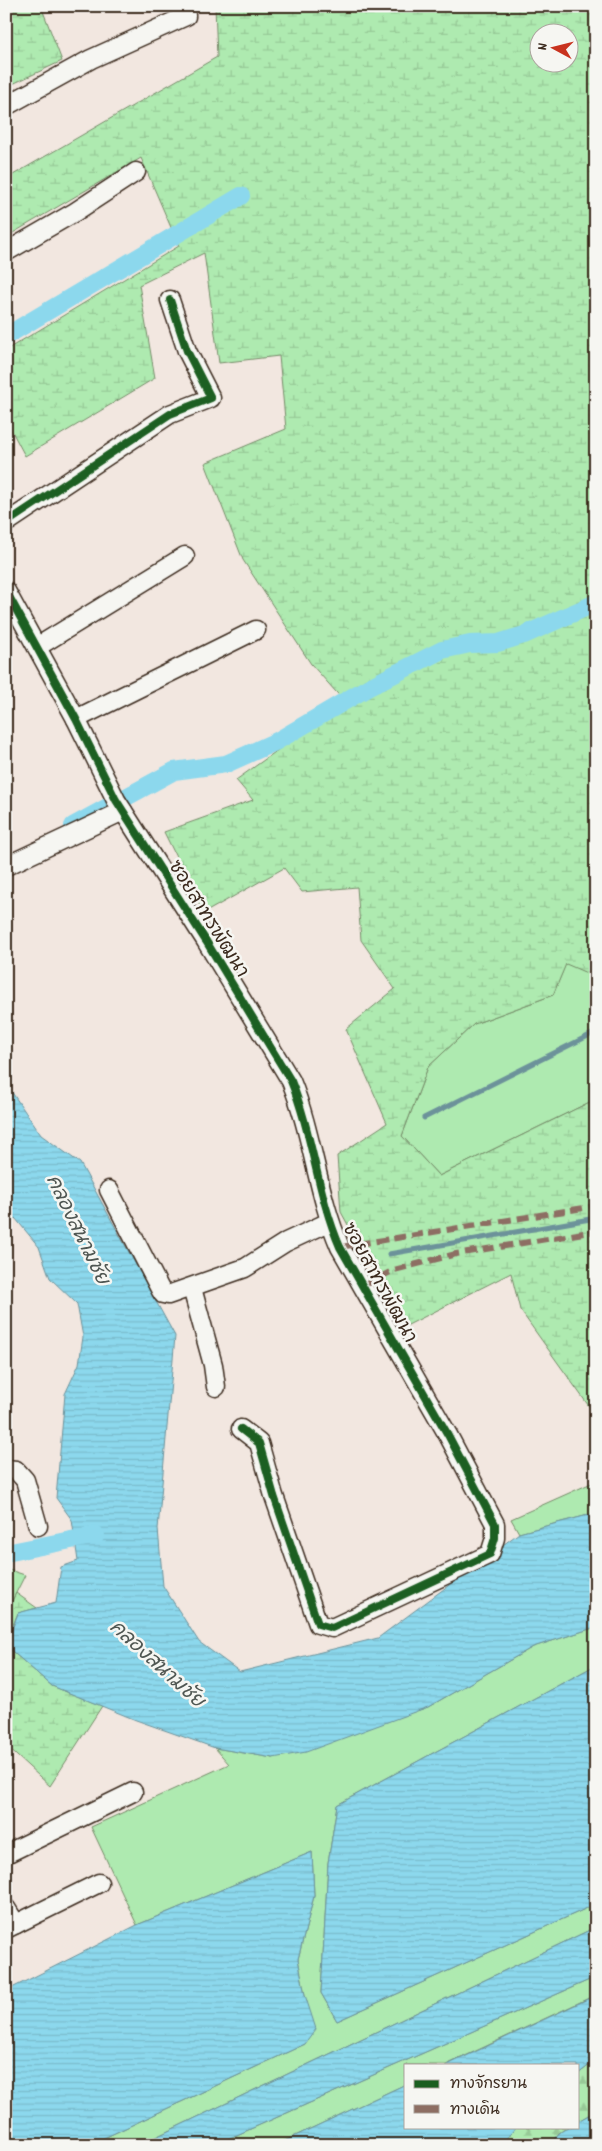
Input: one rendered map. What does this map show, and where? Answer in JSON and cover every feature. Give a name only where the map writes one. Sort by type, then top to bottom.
[{"type":"street","points":[[6,106],[91,59],[186,16],[186,6]]},
{"type":"street","points":[[6,252],[75,212],[136,172]]},
{"type":"street","points":[[6,523],[170,414],[211,398],[187,351],[170,300]]},
{"type":"street","points":[[37,647],[185,556]]},
{"type":"street","name":"ซอยสาทรพัฒนา","points":[[6,591],[76,719],[120,806],[291,1082],[300,1104],[329,1222],[340,1247],[448,1435],[494,1524],[494,1546],[490,1554],[332,1628],[323,1627],[318,1624],[274,1496],[259,1444],[241,1428]]},
{"type":"street","points":[[76,719],[256,630]]},
{"type":"street","points":[[6,866],[120,806]]},
{"type":"street","points":[[109,1190],[163,1294],[168,1295],[245,1268],[286,1242],[329,1222]]},
{"type":"street","points":[[192,1288],[213,1365],[216,1387]]},
{"type":"street","points":[[6,1469],[16,1470],[25,1480],[38,1526]]},
{"type":"street","points":[[6,1854],[133,1792]]},
{"type":"street","points":[[6,1908],[11,1927],[99,1883]]},
{"type":"green space","points":[[6,6],[41,6],[62,61],[6,87]]},
{"type":"green space","points":[[215,6],[596,6],[596,977],[566,964],[553,995],[474,1024],[428,1067],[402,1136],[439,1176],[596,1099],[596,1416],[520,1310],[511,1273],[404,1327],[341,1212],[337,1156],[387,1123],[346,1029],[395,989],[361,940],[357,887],[302,892],[284,868],[204,913],[164,832],[253,800],[236,780],[345,702],[311,664],[243,560],[205,463],[286,429],[279,356],[219,363],[204,253],[139,285],[155,378],[25,456],[6,420],[6,350],[179,246],[141,158],[6,237],[6,179],[217,57]]},
{"type":"green space","points":[[566,963],[596,977],[596,1099],[439,1176],[402,1136],[428,1067],[474,1024],[553,995]]},
{"type":"green space","points":[[596,1481],[596,1513],[519,1533],[511,1519]]},
{"type":"green space","points":[[6,1569],[25,1575],[6,1613]]},
{"type":"green space","points":[[16,1593],[37,1608],[18,1613],[6,1642],[6,1613]]},
{"type":"green space","points":[[596,1627],[596,1665],[337,1805],[328,1863],[321,1993],[337,2021],[596,1904],[596,1927],[139,2145],[89,2145],[305,2044],[305,1995],[298,1959],[314,1896],[312,1852],[137,1925],[91,1827],[229,1764],[215,1748],[273,1758],[428,1707],[533,1647]]},
{"type":"green space","points":[[6,1646],[52,1686],[102,1706],[50,1786],[6,1746]]},
{"type":"green space","points":[[596,1977],[596,2001],[591,1997],[448,2064],[404,2064],[404,2085],[276,2145],[214,2145]]},
{"type":"green space","points":[[596,2060],[596,2111],[580,2120],[580,2072]]},
{"type":"green space","points":[[515,2128],[566,2128],[559,2133],[550,2145],[501,2145]]},
{"type":"water","name":"คลองสนามชัย","points":[[6,1088],[11,1091],[41,1135],[80,1163],[175,1336],[158,1529],[163,1586],[199,1642],[240,1672],[378,1638],[519,1533],[596,1513],[596,1627],[533,1647],[428,1707],[306,1752],[273,1758],[215,1748],[136,1720],[52,1686],[6,1646],[18,1613],[56,1603],[61,1567],[78,1561],[72,1520],[56,1498],[65,1394],[79,1364],[83,1337],[77,1304],[50,1278],[39,1247],[6,1207]]},
{"type":"water","points":[[596,1665],[596,1904],[337,2021],[321,1993],[328,1863],[337,1805]]},
{"type":"water","points":[[312,1852],[314,1896],[298,1959],[305,1995],[316,2029],[305,2044],[89,2145],[6,2145],[6,1991],[137,1925]]},
{"type":"water","points":[[596,1927],[596,1977],[214,2145],[139,2145]]},
{"type":"water","points":[[592,1997],[596,2001],[596,2060],[580,2072],[580,2064],[449,2064]]},
{"type":"water","points":[[404,2085],[404,2128],[515,2128],[501,2145],[276,2145]]},
{"type":"water","points":[[596,2111],[596,2145],[550,2145],[561,2132],[568,2128],[580,2128],[580,2120]]},
{"type":"waterway","points":[[6,336],[241,196]]},
{"type":"waterway","points":[[73,826],[174,771],[226,764],[277,741],[369,687],[442,650],[470,644],[498,643],[524,635],[596,603]]},
{"type":"waterway","points":[[424,1118],[596,1032]]},
{"type":"waterway","points":[[389,1254],[596,1218]]},
{"type":"waterway","points":[[6,1553],[96,1535]]},
{"type":"marked path","points":[[340,1247],[596,1206]]},
{"type":"marked path","points":[[363,1286],[394,1270],[456,1254],[596,1231]]},
{"type":"cycle path","points":[[6,523],[170,414],[211,398],[187,351],[170,300]]},
{"type":"cycle path","points":[[6,591],[76,719],[116,800],[206,941],[291,1081],[305,1122],[332,1227],[340,1247],[448,1435],[495,1524],[495,1538],[490,1554],[332,1628],[318,1624],[274,1496],[259,1443],[241,1429]]}]
